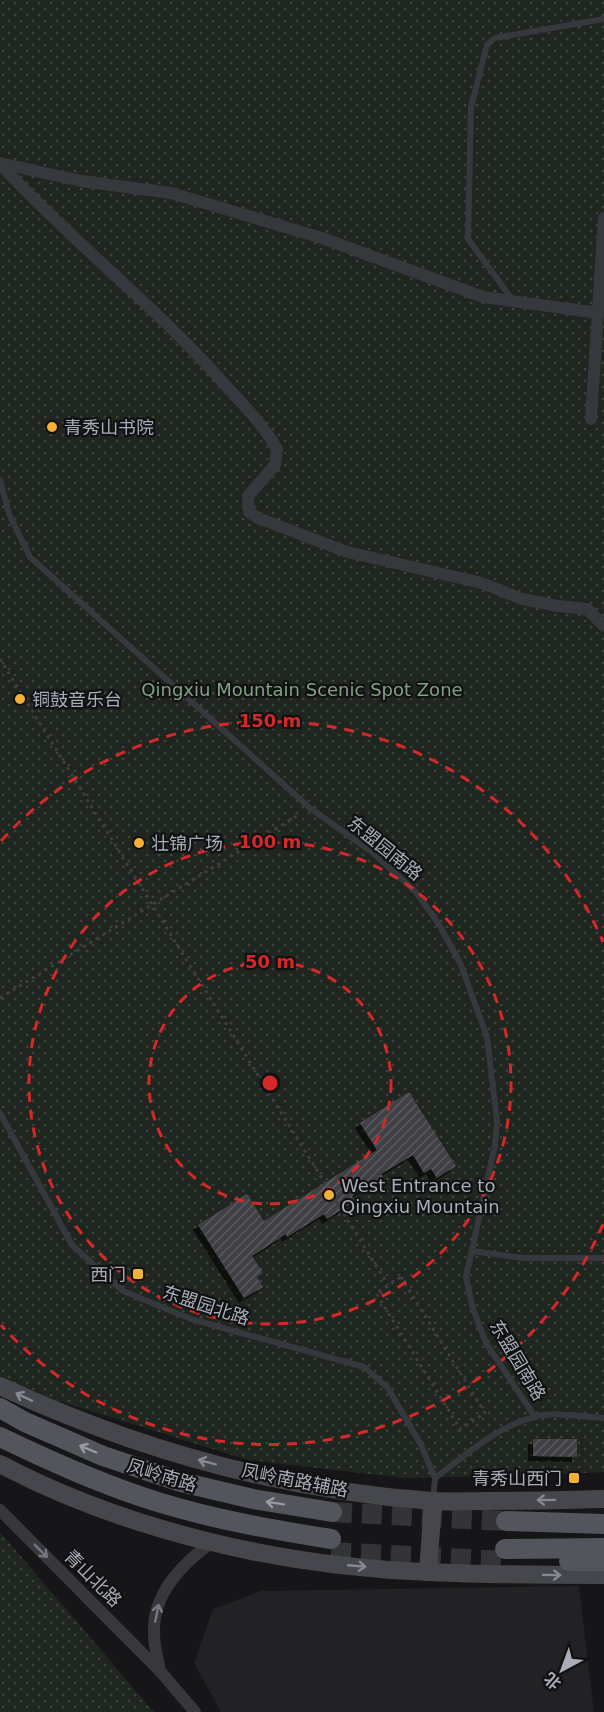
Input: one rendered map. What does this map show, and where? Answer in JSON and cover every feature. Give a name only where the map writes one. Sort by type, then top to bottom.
[{"type":"main road","name":"凤岭南路","points":[[0,1408],[25,1422],[103,1456],[181,1482],[253,1499],[332,1512]]},
{"type":"main road","name":"凤岭南路","points":[[0,1437],[75,1472],[160,1503],[331,1545],[245,1537],[156,1514],[72,1485],[0,1451]]},
{"type":"main road","points":[[569,1523],[604,1518]]},
{"type":"main road","points":[[506,1521],[604,1524]]},
{"type":"main road","points":[[604,1548],[506,1555],[604,1561]]},
{"type":"street","points":[[0,163],[81,181],[171,193],[322,238],[483,297],[598,313]]},
{"type":"street","points":[[0,163],[33,199],[190,346],[266,430],[277,449],[274,465],[248,496],[249,512],[258,518],[346,552],[482,583],[522,599],[586,609],[604,626]]},
{"type":"street","points":[[591,419],[604,218]]},
{"type":"street","name":"凤岭南路辅路","points":[[0,1386],[113,1433],[263,1476],[341,1490],[433,1501],[604,1499]]},
{"type":"street","points":[[0,1464],[68,1497],[151,1527],[277,1555],[345,1565],[429,1572],[604,1575]]},
{"type":"street","points":[[429,1572],[433,1501]]},
{"type":"street","name":"青山北路","points":[[0,1510],[160,1671],[195,1712]]},
{"type":"street","points":[[160,1671],[154,1634],[161,1596],[177,1572],[190,1558],[212,1542]]},
{"type":"lane","points":[[513,301],[468,238],[471,107],[487,45],[495,38],[604,19]]},
{"type":"lane","name":"东盟园南路","points":[[0,480],[9,514],[30,557],[310,808],[372,852],[416,892],[440,926],[465,976],[487,1037],[497,1121],[495,1145],[466,1277],[473,1309],[486,1343],[535,1417]]},
{"type":"lane","name":"东盟园北路","points":[[0,1113],[72,1245],[123,1291],[191,1319],[364,1367],[388,1388],[421,1445],[435,1478]]},
{"type":"lane","points":[[472,1251],[523,1258],[604,1258]]},
{"type":"lane","points":[[433,1501],[435,1478],[496,1432],[535,1417],[554,1415],[604,1418]]},
{"type":"path","points":[[0,659],[388,1285]]},
{"type":"path","points":[[0,998],[310,808]]},
{"type":"path","points":[[401,1277],[485,1413],[460,1429],[376,1293],[388,1285],[401,1277]]},
{"type":"shaded area","points":[[579,1586],[594,1712],[221,1712],[194,1663],[213,1609],[261,1591]]},
{"type":"green space","name":"Qingxiu Mountain Scenic Spot Zone","points":[[0,0],[604,0],[604,1472],[404,1478],[248,1460],[52,1399],[0,1377]]},
{"type":"green space","points":[[0,1532],[154,1712],[0,1712]]},
{"type":"building","name":"West Entrance to Qingxiu Mountain","points":[[409,1092],[456,1166],[437,1178],[431,1169],[424,1173],[413,1155],[381,1174],[383,1177],[352,1196],[355,1201],[327,1219],[324,1214],[287,1237],[286,1234],[252,1256],[263,1273],[257,1277],[263,1287],[244,1298],[198,1225],[247,1194],[264,1221],[377,1150],[360,1123]]},
{"type":"building","points":[[533,1439],[577,1439],[577,1457],[533,1456]]},
{"type":"tunnel","points":[[332,1512],[506,1521]]},
{"type":"tunnel","points":[[331,1552],[506,1561]]},
{"type":"place","name":"青秀山书院","points":[[52,427]]},
{"type":"place","name":"铜鼓音乐台","points":[[20,699]]},
{"type":"place","name":"壮锦广场","points":[[139,843]]},
{"type":"place","name":"West Entrance to Qingxiu Mountain","points":[[329,1195]]},
{"type":"place","name":"西门","points":[[138,1274]]},
{"type":"place","name":"青秀山西门","points":[[574,1478]]}]
